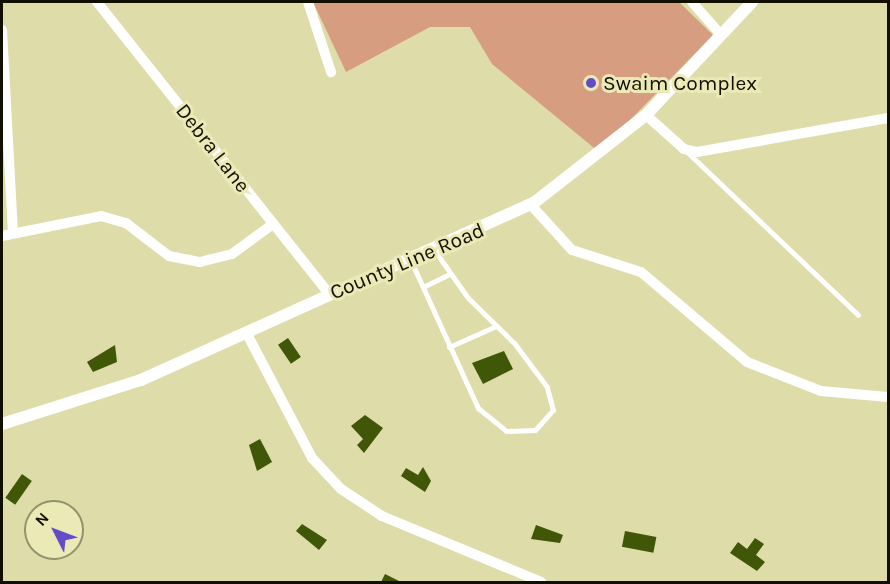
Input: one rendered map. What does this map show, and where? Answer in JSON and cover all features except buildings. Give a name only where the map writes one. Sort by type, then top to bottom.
[{"type":"street","name":"Debra Lane","points":[[97,2],[329,294]]},
{"type":"street","points":[[308,2],[331,72]]},
{"type":"street","points":[[692,2],[721,35]]},
{"type":"street","name":"County Line Road","points":[[2,424],[141,380],[247,334],[329,294],[435,251],[531,205],[589,165],[646,115],[752,2]]},
{"type":"street","points":[[2,30],[13,233]]},
{"type":"street","points":[[646,115],[684,149],[708,150],[888,118]]},
{"type":"street","points":[[531,205],[572,250],[641,272],[747,362],[821,391],[888,397]]},
{"type":"street","points":[[2,236],[101,216],[126,224],[169,256],[200,262],[232,254],[273,224]]},
{"type":"street","points":[[247,334],[312,458],[341,489],[382,516],[542,582]]},
{"type":"lane","points":[[684,149],[858,315]]},
{"type":"lane","points":[[411,261],[469,393],[491,421],[506,431],[535,430],[553,410],[552,398],[526,357],[495,326],[450,274],[435,251]]},
{"type":"lane","points":[[423,287],[450,274]]},
{"type":"lane","points":[[449,347],[495,326]]},
{"type":"shaded area","name":"Swaim Complex","points":[[313,2],[679,2],[713,35],[599,152],[492,64],[470,27],[430,27],[346,72]]},
{"type":"place","name":"Swaim Complex","points":[[591,83]]}]
